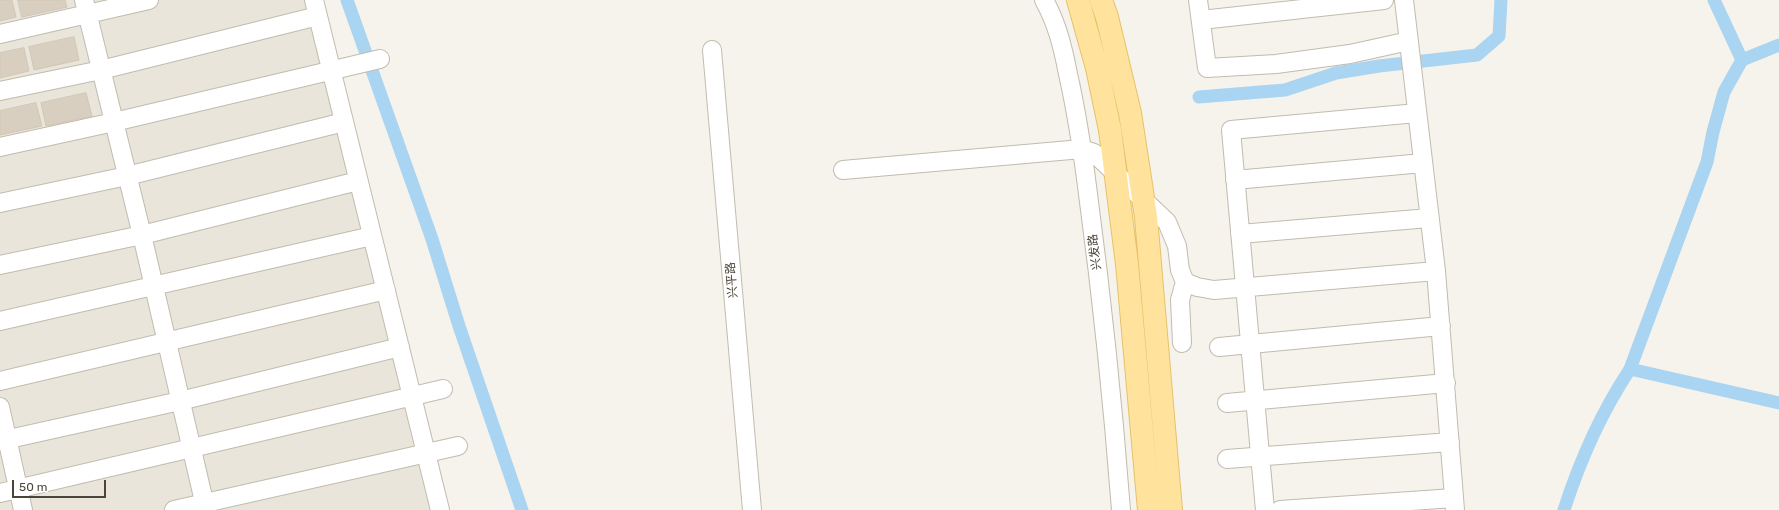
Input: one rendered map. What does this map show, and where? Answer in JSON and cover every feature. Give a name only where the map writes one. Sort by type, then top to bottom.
[{"type":"main road","points":[[1078,0],[1097,68],[1110,130],[1116,173],[1127,264],[1149,510]]},
{"type":"main road","points":[[1101,0],[1107,17],[1130,113],[1143,198],[1172,508]]},
{"type":"main road","points":[[1138,510],[1134,443],[1139,401]]},
{"type":"street","points":[[0,34],[86,7],[149,0]]},
{"type":"street","name":"兴发路","points":[[1044,0],[1053,16],[1062,46],[1074,100],[1082,149],[1096,251],[1121,510]]},
{"type":"street","points":[[1198,0],[1207,68],[1276,64],[1409,44]]},
{"type":"street","points":[[1201,20],[1384,0]]},
{"type":"street","points":[[1280,510],[1455,504],[1436,271],[1404,0]]},
{"type":"street","points":[[86,7],[154,286],[205,507]]},
{"type":"street","points":[[0,91],[102,70],[316,8],[426,453],[438,509]]},
{"type":"street","name":"兴平路","points":[[712,50],[752,510]]},
{"type":"street","points":[[0,147],[114,122],[380,59]]},
{"type":"street","points":[[1265,510],[1230,130],[1417,113]]},
{"type":"street","points":[[0,203],[127,176],[344,122]]},
{"type":"street","points":[[842,170],[1082,149],[1094,153],[1167,222],[1177,246],[1180,270],[1185,282],[1180,300],[1182,343]]},
{"type":"street","points":[[1235,180],[1423,163]]},
{"type":"street","points":[[0,265],[142,236],[358,180]]},
{"type":"street","points":[[1240,234],[1429,218]]},
{"type":"street","points":[[0,321],[372,236]]},
{"type":"street","points":[[1185,282],[1197,287],[1214,290],[1436,271]]},
{"type":"street","points":[[0,381],[386,290]]},
{"type":"street","points":[[1218,347],[1441,326]]},
{"type":"street","points":[[4,440],[180,401],[400,347]]},
{"type":"street","points":[[1227,403],[1446,383]]},
{"type":"street","points":[[0,493],[443,390]]},
{"type":"street","points":[[0,407],[4,440],[23,510]]},
{"type":"street","points":[[1227,459],[1450,442]]},
{"type":"street","points":[[174,510],[205,507],[458,446]]},
{"type":"shaded area","points":[[0,0],[314,0],[440,510],[0,510]]},
{"type":"building","points":[[0,0],[12,0],[16,17],[0,21]]},
{"type":"building","points":[[18,0],[65,0],[67,7],[22,17]]},
{"type":"building","points":[[74,37],[79,60],[34,70],[29,47]]},
{"type":"building","points":[[24,48],[29,71],[0,78],[0,53]]},
{"type":"building","points":[[86,93],[92,116],[46,126],[41,103]]},
{"type":"building","points":[[36,103],[42,126],[0,135],[0,111]]},
{"type":"waterway","points":[[347,0],[432,239],[459,326],[522,510]]},
{"type":"waterway","points":[[1199,97],[1285,90],[1336,73],[1379,66],[1477,55],[1499,36],[1501,0]]},
{"type":"waterway","points":[[1714,0],[1742,60]]},
{"type":"waterway","points":[[1564,510],[1592,437],[1619,386],[1630,369],[1707,162],[1713,132],[1724,92],[1742,60],[1779,45]]},
{"type":"waterway","points":[[1630,369],[1779,403]]}]
